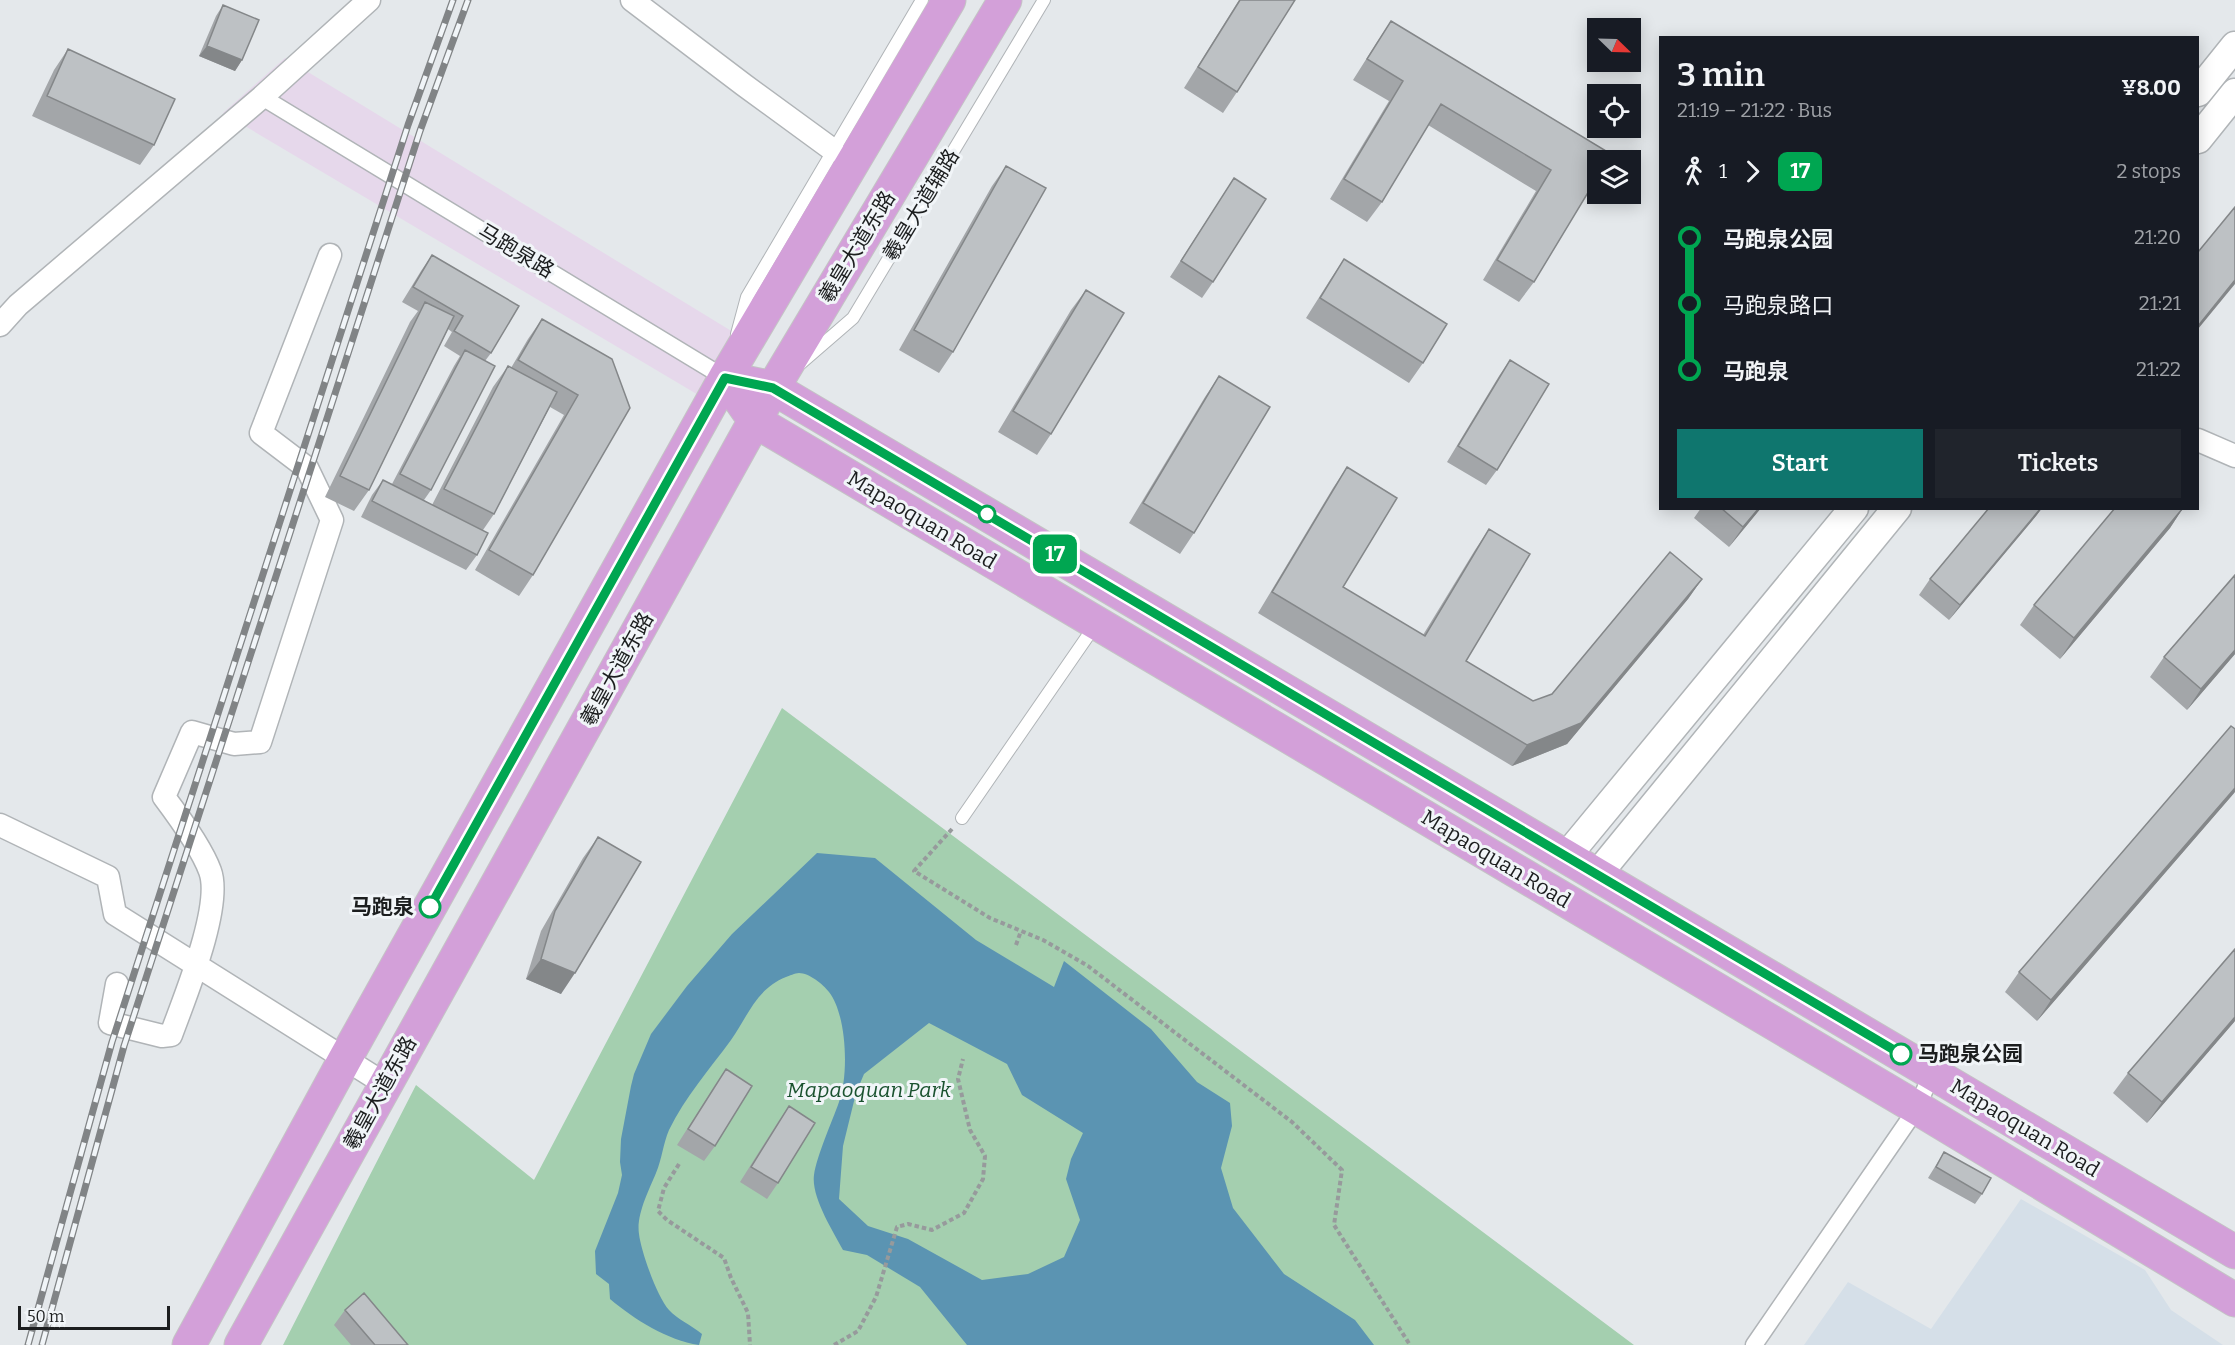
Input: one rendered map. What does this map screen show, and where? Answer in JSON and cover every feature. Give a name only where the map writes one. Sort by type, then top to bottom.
[{"type":"main road","points":[[189,1345],[345,1059],[725,378],[949,0]]},
{"type":"main road","name":"羲皇大道东路","points":[[242,1345],[754,421],[1005,0]]},
{"type":"main road","name":"Mapaoquan Road","points":[[725,378],[773,388],[2235,1252]]},
{"type":"main road","name":"马跑泉路","points":[[725,378],[754,421]]},
{"type":"main road","name":"Mapaoquan Road","points":[[754,421],[1917,1108],[2235,1300]]},
{"type":"street","points":[[0,325],[18,305],[262,97],[369,0]]},
{"type":"street","points":[[632,0],[744,86],[833,150]]},
{"type":"street","points":[[2199,91],[2235,46]]},
{"type":"street","points":[[2199,139],[2235,93]]},
{"type":"street","name":"马跑泉路","points":[[262,97],[725,378]]},
{"type":"street","points":[[117,984],[110,1023],[162,1036],[171,1035],[196,965],[213,902],[211,873],[181,819],[165,797],[192,732],[234,744],[260,742],[332,520],[307,468],[261,433],[330,255]]},
{"type":"street","points":[[2199,440],[2235,456]]},
{"type":"street","points":[[1566,857],[1852,510]]},
{"type":"street","points":[[1598,875],[1895,510]]},
{"type":"street","points":[[0,825],[108,877],[115,914],[385,1084]]},
{"type":"street","points":[[1754,1345],[1917,1108],[1932,1073]]},
{"type":"lane","points":[[725,378],[747,297],[922,0]]},
{"type":"lane","name":"羲皇大道辅路","points":[[773,388],[853,318],[1044,0]]},
{"type":"lane","points":[[962,818],[1097,623]]},
{"type":"path","points":[[962,818],[914,871],[990,918],[1043,940],[1088,966],[1292,1122],[1342,1170],[1334,1226],[1410,1345]]},
{"type":"path","points":[[1016,945],[1021,931]]},
{"type":"path","points":[[834,1345],[858,1331],[876,1297],[897,1227],[908,1224],[932,1230],[963,1213],[982,1179],[985,1156],[970,1130],[958,1079],[963,1059]]},
{"type":"path","points":[[679,1164],[664,1188],[658,1211],[667,1220],[724,1258],[748,1313],[750,1345]]},
{"type":"shaded area","points":[[285,58],[733,332],[700,396],[223,113]]},
{"type":"shaded area","points":[[2021,1199],[2145,1270],[2171,1310],[2223,1345],[1804,1345],[1848,1282],[1931,1329]]},
{"type":"green space","name":"Mapaoquan Park","points":[[782,708],[1634,1345],[283,1345],[416,1085],[534,1180]]},
{"type":"water","points":[[817,853],[875,858],[976,940],[1054,987],[1064,961],[1151,1029],[1197,1082],[1230,1103],[1232,1126],[1221,1168],[1233,1208],[1284,1274],[1355,1320],[1374,1345],[967,1345],[920,1287],[867,1255],[843,1250],[819,1203],[814,1175],[842,1090],[845,1061],[843,1030],[840,1015],[829,992],[816,980],[799,973],[776,982],[760,996],[682,1106],[669,1130],[658,1168],[641,1211],[640,1242],[655,1285],[669,1310],[702,1334],[699,1345],[663,1334],[630,1314],[610,1299],[609,1284],[596,1274],[595,1251],[618,1193],[622,1175],[621,1139],[634,1074],[651,1034],[687,986],[732,934]],"holes":[[[929,1023],[1007,1064],[1022,1095],[1083,1133],[1071,1159],[1066,1179],[1080,1220],[1064,1257],[1028,1274],[982,1280],[908,1239],[868,1226],[839,1199],[843,1146],[856,1093],[864,1074]]]},
{"type":"building","points":[[1240,0],[1295,0],[1237,92],[1198,67]]},
{"type":"building","points":[[223,5],[259,20],[242,60],[207,46]]},
{"type":"building","points":[[1391,21],[1604,150],[1587,150],[1587,194],[1534,282],[1497,260],[1551,170],[1441,104],[1382,202],[1344,179],[1403,81],[1367,59]]},
{"type":"building","points":[[68,49],[175,99],[154,145],[47,96]]},
{"type":"building","points":[[1006,166],[1046,188],[953,352],[914,330]]},
{"type":"building","points":[[1234,178],[1266,199],[1213,282],[1181,261]]},
{"type":"building","points":[[2235,207],[2235,280],[2199,325],[2199,251]]},
{"type":"building","points":[[432,255],[519,306],[491,353],[454,331],[463,316],[413,287]]},
{"type":"building","points":[[1344,259],[1447,324],[1423,363],[1320,298]]},
{"type":"building","points":[[1086,290],[1124,313],[1051,434],[1013,411]]},
{"type":"building","points":[[425,302],[454,316],[369,490],[340,476]]},
{"type":"building","points":[[542,319],[612,359],[630,408],[533,575],[489,550],[578,395],[518,360]]},
{"type":"building","points":[[465,350],[495,366],[431,490],[400,474]]},
{"type":"building","points":[[1510,360],[1549,384],[1497,470],[1458,446]]},
{"type":"building","points":[[508,366],[557,392],[494,514],[444,489]]},
{"type":"building","points":[[1219,376],[1270,407],[1194,533],[1143,503]]},
{"type":"building","points":[[1347,467],[1397,498],[1343,587],[1425,636],[1489,529],[1530,554],[1466,661],[1533,701],[1552,694],[1670,552],[1702,579],[1581,723],[1527,745],[1272,592]]},
{"type":"building","points":[[383,480],[488,533],[477,555],[372,501]]},
{"type":"building","points":[[1723,510],[1757,510],[1743,527]]},
{"type":"building","points":[[1987,510],[2039,510],[1960,605],[1930,579]]},
{"type":"building","points":[[2113,510],[2181,510],[2074,638],[2034,605]]},
{"type":"building","points":[[2235,575],[2235,650],[2201,689],[2164,657]]},
{"type":"building","points":[[2231,726],[2235,729],[2235,788],[2051,1000],[2019,972]]},
{"type":"building","points":[[598,837],[641,862],[575,973],[541,959],[555,911]]},
{"type":"building","points":[[2235,949],[2235,1017],[2162,1102],[2128,1073]]},
{"type":"building","points":[[726,1069],[752,1086],[715,1146],[688,1129]]},
{"type":"building","points":[[789,1106],[815,1123],[778,1183],[751,1167]]},
{"type":"building","points":[[1944,1152],[1991,1178],[1982,1194],[1936,1167]]},
{"type":"building","points":[[364,1293],[408,1345],[375,1345],[345,1310]]},
{"type":"railway","points":[[28,1345],[112,1042],[408,125],[453,0]]},
{"type":"railway","points":[[42,1345],[124,1046],[420,131],[468,0]]},
{"type":"bus line","name":"17","points":[[430,907],[725,378],[773,388],[1901,1054]]},
{"type":"place","name":"马跑泉","points":[[430,907]]},
{"type":"place","name":"马跑泉公园","points":[[1901,1054]]}]
